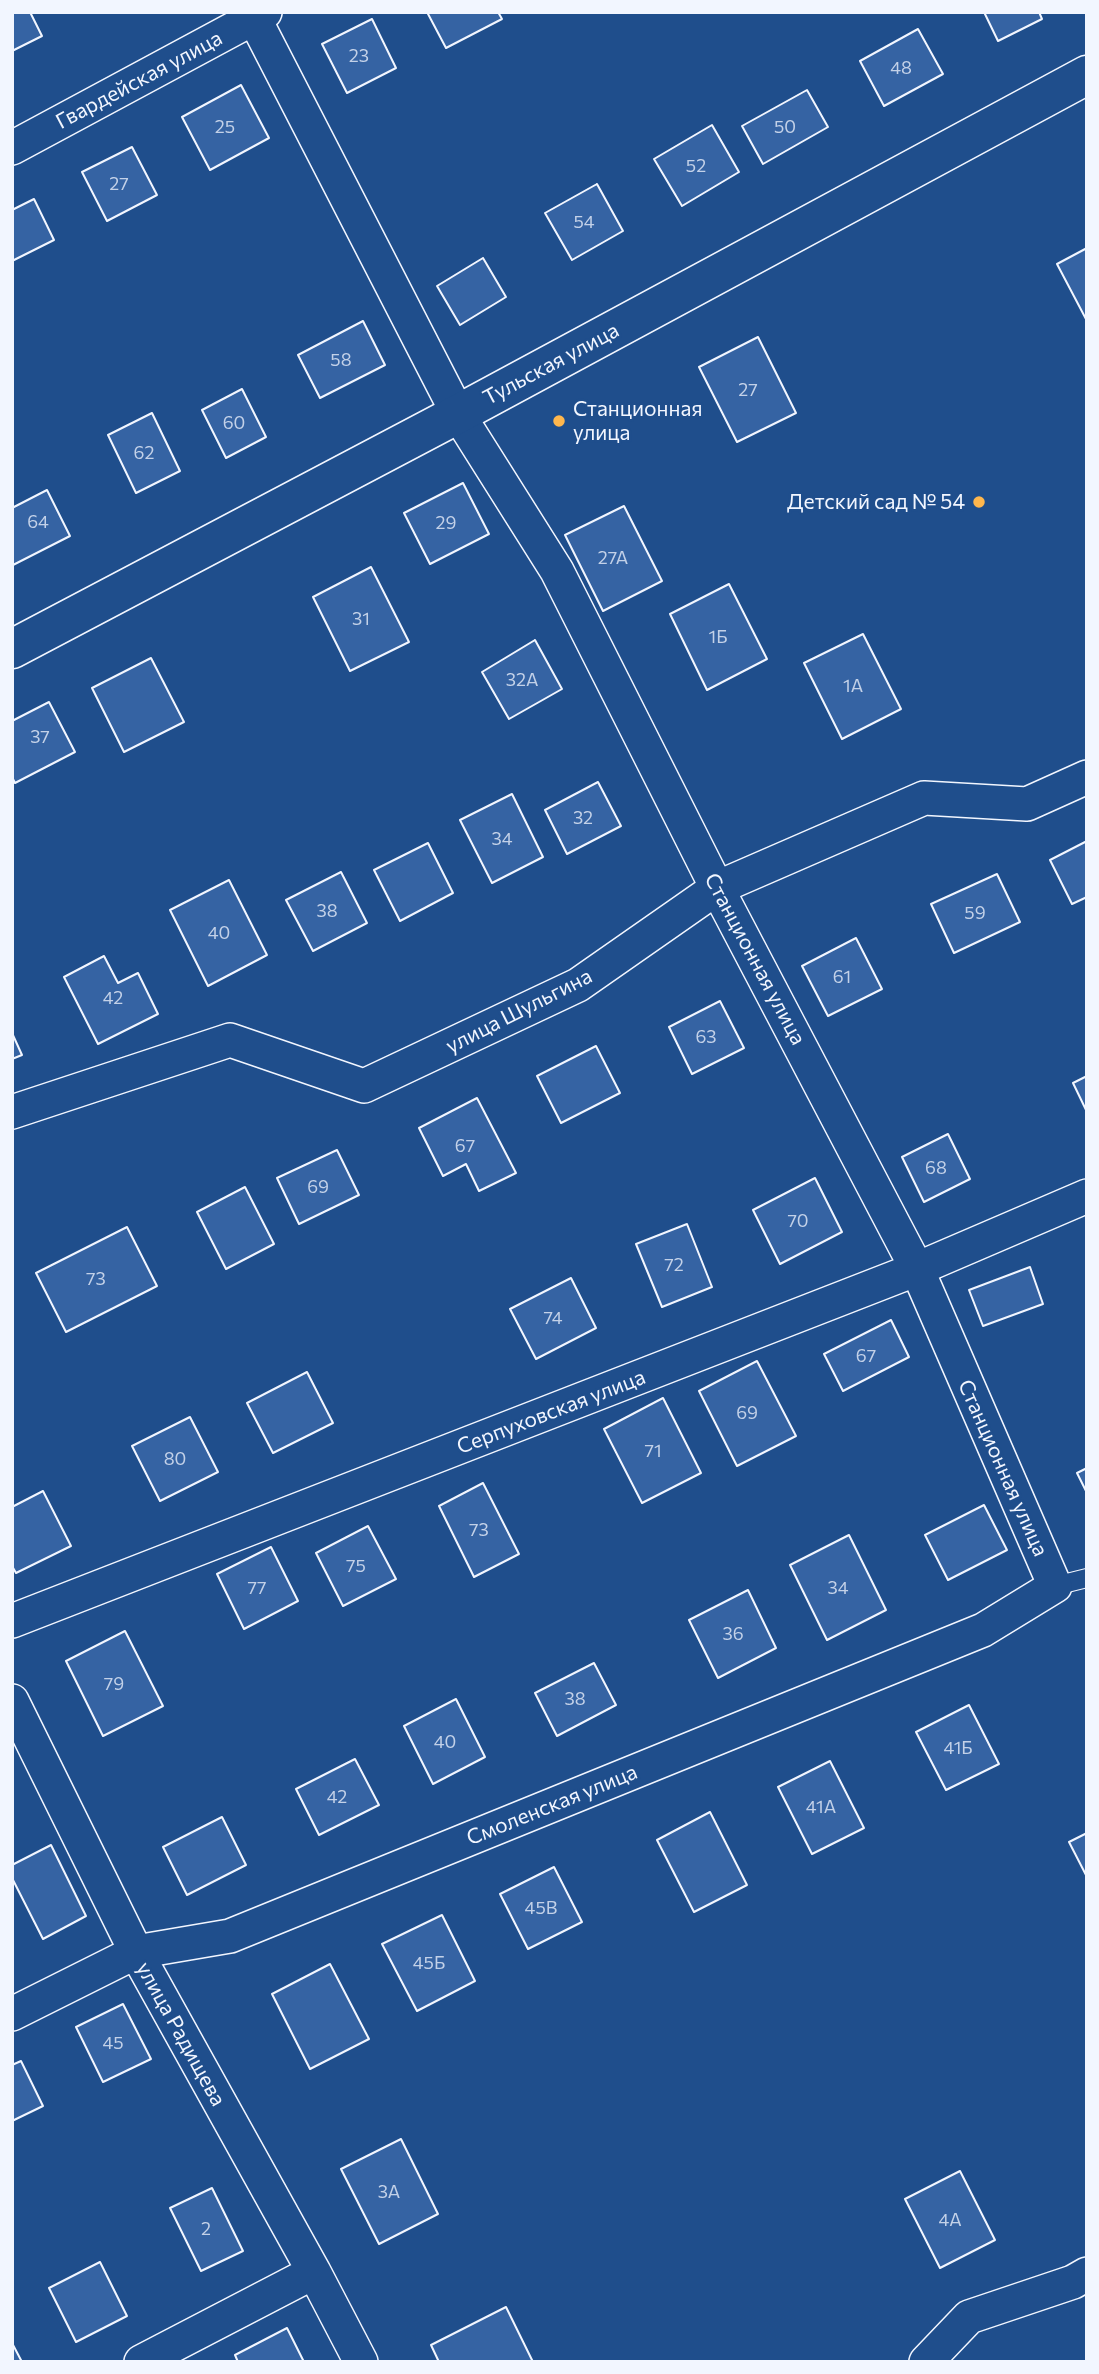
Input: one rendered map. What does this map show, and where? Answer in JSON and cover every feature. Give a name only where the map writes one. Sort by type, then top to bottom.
[{"type":"main road","name":"Тульская улица","points":[[12,649],[458,414],[1087,75]]},
{"type":"street","name":"Гвардейская улица","points":[[12,148],[256,14]]},
{"type":"street","name":"Станционная улица","points":[[256,14],[458,414],[557,572],[717,888],[917,1269],[1055,1586]]},
{"type":"street","name":"улица Шульгина","points":[[12,1112],[230,1040],[364,1086],[579,985],[717,888],[924,798],[1027,804],[1087,777]]},
{"type":"street","name":"Серпуховская улица","points":[[12,1621],[917,1269],[1087,1196]]},
{"type":"street","name":"Смоленская улица","points":[[12,2014],[136,1952],[230,1936],[983,1630],[1055,1586]]},
{"type":"street","name":"улица Радищева","points":[[12,1701],[136,1952],[361,2362]]},
{"type":"street","points":[[141,2362],[314,2272]]},
{"type":"street","points":[[926,2362],[969,2317],[1073,2282],[1087,2274]]},
{"type":"lane","name":"Смоленская улица","points":[[1055,1586],[1087,1578]]},
{"type":"building","points":[[12,12],[30,12],[42,36],[12,51]]},
{"type":"building","points":[[427,12],[498,12],[502,19],[446,48]]},
{"type":"building","points":[[984,12],[1039,12],[1042,19],[998,41]]},
{"type":"building","points":[[372,19],[396,68],[347,93],[322,44]]},
{"type":"building","points":[[918,29],[943,74],[884,106],[860,61]]},
{"type":"building","points":[[241,85],[269,138],[210,170],[182,117]]},
{"type":"building","points":[[807,90],[828,127],[763,164],[742,126]]},
{"type":"building","points":[[712,125],[739,172],[682,206],[654,159]]},
{"type":"building","points":[[132,147],[157,195],[107,221],[82,172]]},
{"type":"building","points":[[597,184],[623,231],[572,260],[545,213]]},
{"type":"building","points":[[34,199],[54,240],[12,261],[12,210]]},
{"type":"building","points":[[1087,248],[1087,321],[1057,264]]},
{"type":"building","points":[[483,258],[506,297],[460,325],[437,286]]},
{"type":"building","points":[[363,321],[385,365],[320,398],[298,355]]},
{"type":"building","points":[[758,337],[796,413],[737,442],[699,367]]},
{"type":"building","points":[[242,389],[266,437],[226,458],[202,410]]},
{"type":"building","points":[[152,413],[180,471],[136,493],[108,435]]},
{"type":"building","points":[[463,483],[489,534],[430,564],[404,513]]},
{"type":"building","points":[[47,490],[70,536],[13,565],[12,508]]},
{"type":"building","points":[[624,506],[662,581],[603,611],[565,535]]},
{"type":"building","points":[[371,567],[409,642],[350,671],[313,597]]},
{"type":"building","points":[[729,584],[767,659],[707,690],[670,614]]},
{"type":"building","points":[[863,634],[901,709],[842,739],[804,663]]},
{"type":"building","points":[[535,640],[562,689],[509,719],[482,672]]},
{"type":"building","points":[[151,658],[184,722],[124,752],[92,688]]},
{"type":"building","points":[[49,702],[75,752],[15,783],[12,777],[12,721]]},
{"type":"building","points":[[598,782],[621,826],[567,854],[545,810]]},
{"type":"building","points":[[512,794],[543,857],[492,883],[460,820]]},
{"type":"building","points":[[1087,841],[1087,897],[1072,904],[1050,860]]},
{"type":"building","points":[[428,843],[453,893],[400,921],[374,870]]},
{"type":"building","points":[[341,872],[367,923],[313,951],[286,900]]},
{"type":"building","points":[[997,874],[1020,922],[954,953],[931,904]]},
{"type":"building","points":[[229,880],[267,955],[208,986],[170,910]]},
{"type":"building","points":[[856,938],[882,989],[828,1016],[802,966]]},
{"type":"building","points":[[104,956],[118,983],[138,973],[158,1014],[98,1044],[64,977]]},
{"type":"building","points":[[720,1001],[744,1048],[692,1074],[669,1027]]},
{"type":"building","points":[[12,1033],[22,1055],[12,1059]]},
{"type":"building","points":[[596,1046],[620,1093],[561,1123],[537,1076]]},
{"type":"building","points":[[1087,1076],[1087,1112],[1073,1083]]},
{"type":"building","points":[[477,1098],[516,1173],[479,1191],[466,1164],[443,1176],[419,1128]]},
{"type":"building","points":[[948,1134],[970,1179],[924,1202],[902,1157]]},
{"type":"building","points":[[337,1150],[359,1195],[299,1224],[277,1178]]},
{"type":"building","points":[[815,1178],[842,1232],[780,1264],[753,1210]]},
{"type":"building","points":[[245,1187],[274,1244],[226,1269],[197,1212]]},
{"type":"building","points":[[687,1224],[712,1287],[662,1307],[636,1244]]},
{"type":"building","points":[[127,1227],[157,1286],[66,1332],[36,1273]]},
{"type":"building","points":[[1030,1267],[1043,1304],[983,1326],[969,1290]]},
{"type":"building","points":[[571,1278],[596,1328],[536,1359],[510,1309]]},
{"type":"building","points":[[891,1320],[909,1357],[843,1391],[824,1354]]},
{"type":"building","points":[[757,1361],[796,1436],[737,1466],[699,1391]]},
{"type":"building","points":[[307,1372],[333,1423],[273,1453],[247,1403]]},
{"type":"building","points":[[663,1398],[701,1473],[642,1503],[604,1429]]},
{"type":"building","points":[[190,1417],[218,1472],[160,1501],[132,1446]]},
{"type":"building","points":[[1087,1468],[1087,1493],[1077,1473]]},
{"type":"building","points":[[483,1483],[519,1554],[474,1577],[439,1506]]},
{"type":"building","points":[[43,1491],[71,1546],[16,1573],[12,1566],[12,1507]]},
{"type":"building","points":[[984,1505],[1007,1550],[948,1580],[925,1535]]},
{"type":"building","points":[[368,1526],[396,1579],[343,1606],[316,1553]]},
{"type":"building","points":[[849,1535],[886,1610],[827,1640],[790,1565]]},
{"type":"building","points":[[271,1547],[298,1601],[244,1629],[217,1574]]},
{"type":"building","points":[[748,1590],[776,1648],[718,1678],[689,1620]]},
{"type":"building","points":[[125,1631],[163,1706],[103,1736],[66,1661]]},
{"type":"building","points":[[594,1663],[616,1705],[557,1736],[535,1693]]},
{"type":"building","points":[[456,1699],[485,1757],[433,1784],[404,1726]]},
{"type":"building","points":[[969,1705],[999,1764],[946,1790],[916,1732]]},
{"type":"building","points":[[355,1759],[379,1805],[319,1835],[296,1789]]},
{"type":"building","points":[[830,1761],[864,1828],[812,1854],[778,1787]]},
{"type":"building","points":[[710,1812],[747,1885],[694,1912],[657,1840]]},
{"type":"building","points":[[222,1817],[246,1865],[187,1895],[163,1847]]},
{"type":"building","points":[[1087,1833],[1087,1877],[1069,1842]]},
{"type":"building","points":[[51,1845],[86,1916],[43,1939],[12,1878],[12,1865]]},
{"type":"building","points":[[554,1867],[582,1922],[528,1949],[500,1894]]},
{"type":"building","points":[[442,1915],[475,1981],[417,2011],[382,1944]]},
{"type":"building","points":[[330,1964],[369,2039],[310,2069],[272,1994]]},
{"type":"building","points":[[123,2004],[151,2059],[103,2082],[76,2027]]},
{"type":"building","points":[[21,2061],[43,2106],[12,2121],[12,2065]]},
{"type":"building","points":[[401,2139],[438,2214],[379,2244],[341,2169]]},
{"type":"building","points":[[960,2171],[995,2240],[940,2268],[905,2199]]},
{"type":"building","points":[[212,2188],[243,2251],[201,2271],[170,2208]]},
{"type":"building","points":[[100,2262],[127,2316],[76,2342],[49,2288]]},
{"type":"building","points":[[506,2307],[533,2362],[439,2362],[431,2345]]},
{"type":"building","points":[[287,2328],[304,2362],[238,2362],[235,2355]]},
{"type":"building","points":[[12,2343],[22,2362],[12,2362]]},
{"type":"place","name":"Станционная улица","points":[[559,421]]},
{"type":"place","name":"Детский сад № 54","points":[[979,502]]}]
